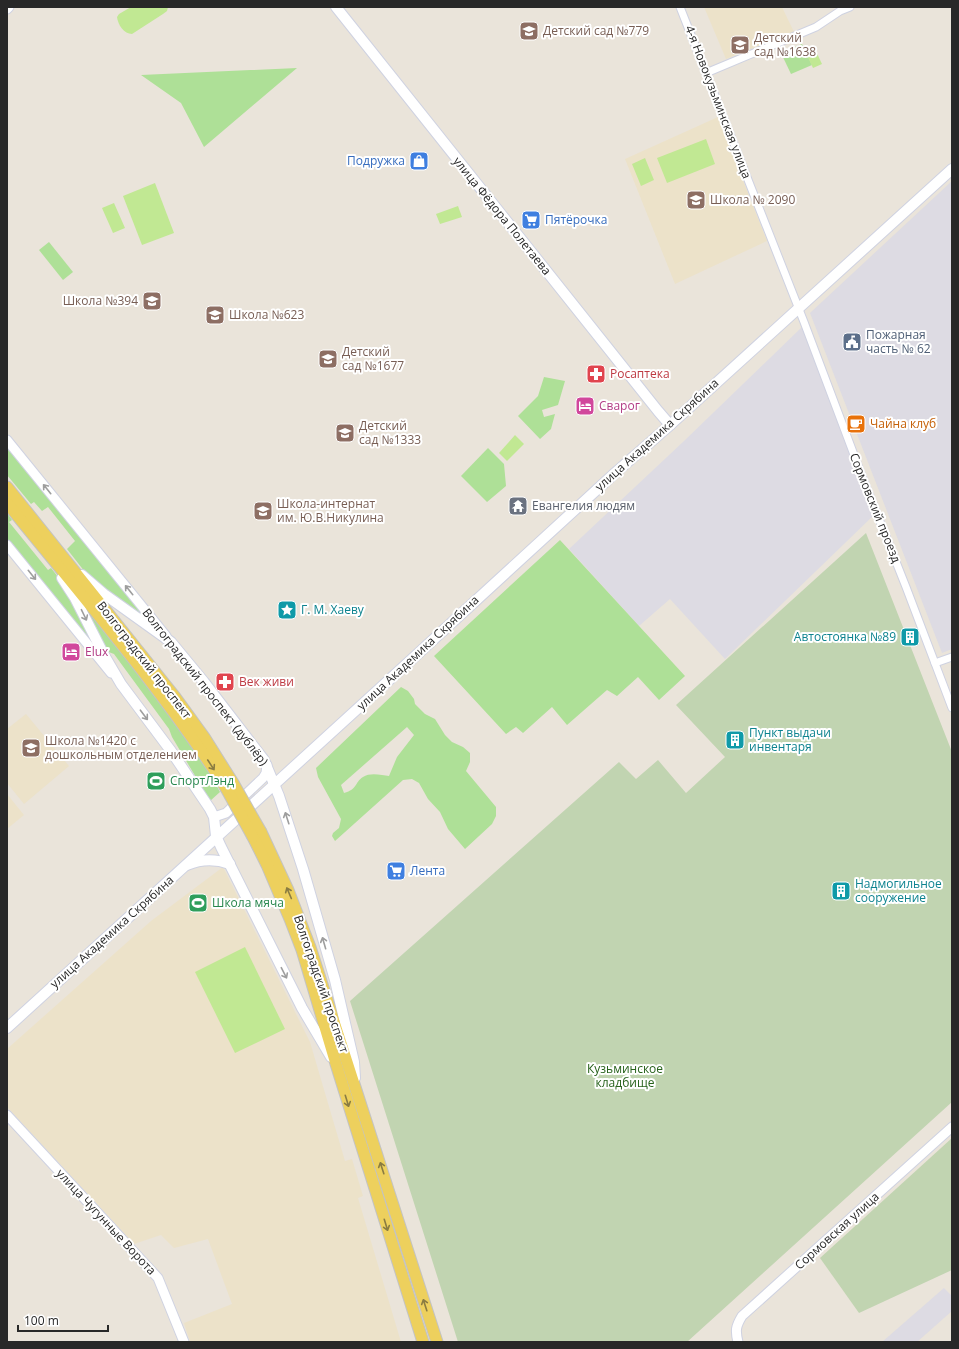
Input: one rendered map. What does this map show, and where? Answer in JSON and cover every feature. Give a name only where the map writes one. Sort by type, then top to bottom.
[{"type":"main road","name":"улица Фёдора Полетаева","points":[[336,7],[670,425]]},
{"type":"main road","name":"улица Академика Скрябина","points":[[7,1028],[184,867],[216,836],[227,818],[258,790],[275,784],[615,472],[670,425],[952,169]]},
{"type":"main road","name":"Волгоградский проспект","points":[[7,487],[176,697],[212,750],[301,920],[437,1342]]},
{"type":"main road","name":"Волгоградский проспект","points":[[7,503],[162,696],[204,754],[229,785]]},
{"type":"main road","points":[[42,546],[75,598],[100,648],[121,684],[186,771],[214,817],[216,836],[302,1008],[336,1064]]},
{"type":"main road","points":[[62,555],[94,586],[171,642]]},
{"type":"main road","name":"Волгоградский проспект (дублёр)","points":[[171,642],[261,755],[275,784],[303,869],[335,980],[354,1062],[356,1088]]},
{"type":"main road","name":"Волгоградский проспект","points":[[257,834],[267,865],[297,938],[423,1342]]},
{"type":"main road","points":[[184,867],[193,862],[206,860],[230,864]]},
{"type":"street","name":"4-я Новокузьминская улица","points":[[680,7],[798,308]]},
{"type":"street","points":[[706,73],[816,27],[840,11],[850,7]]},
{"type":"street","name":"Сормовский проезд","points":[[798,308],[952,708]]},
{"type":"street","name":"Волгоградский проспект (дублёр)","points":[[7,440],[171,642]]},
{"type":"street","points":[[7,545],[121,684]]},
{"type":"street","points":[[935,663],[952,657]]},
{"type":"street","points":[[214,817],[226,812],[263,778],[266,773],[267,766]]},
{"type":"street","name":"улица Чугунные Ворота","points":[[7,1115],[158,1278],[184,1342]]},
{"type":"street","name":"Сормовская улица","points":[[738,1342],[736,1325],[742,1316],[952,1127]]},
{"type":"shaded area","name":"Детский сад №1638","points":[[704,7],[782,7],[794,32],[726,59]]},
{"type":"shaded area","name":"Школа № 2090","points":[[718,117],[767,241],[675,284],[625,159]]},
{"type":"shaded area","points":[[952,181],[952,649],[942,653],[810,313]]},
{"type":"shaded area","points":[[802,327],[874,515],[725,659],[670,599],[639,626],[569,549]]},
{"type":"shaded area","name":"Школа №1420 с дошкольным отделением","points":[[26,714],[69,766],[24,804],[7,783],[7,729]]},
{"type":"shaded area","points":[[7,794],[24,815],[7,829]]},
{"type":"shaded area","points":[[223,867],[310,1042],[345,1161],[352,1159],[363,1196],[358,1198],[401,1342],[190,1342],[184,1323],[232,1304],[208,1239],[174,1248],[161,1235],[134,1244],[7,1107],[7,1049],[151,921]]},
{"type":"shaded area","points":[[944,1288],[952,1296],[952,1311],[917,1342],[882,1342]]},
{"type":"green space","points":[[131,7],[168,7],[167,11],[163,14],[132,34],[129,34],[122,28],[117,17],[119,14]]},
{"type":"green space","points":[[802,44],[812,65],[791,74],[781,53]]},
{"type":"green space","points":[[814,47],[822,64],[813,68],[805,51]]},
{"type":"green space","points":[[297,68],[204,147],[181,103],[141,75]]},
{"type":"green space","points":[[706,139],[715,164],[667,183],[657,158]]},
{"type":"green space","points":[[645,158],[654,180],[641,186],[632,164]]},
{"type":"green space","points":[[155,183],[174,233],[142,245],[123,196]]},
{"type":"green space","points":[[114,203],[125,228],[113,233],[102,208]]},
{"type":"green space","points":[[458,206],[462,217],[440,224],[436,214]]},
{"type":"green space","points":[[49,242],[73,272],[63,280],[39,250]]},
{"type":"green space","points":[[544,377],[565,381],[558,405],[542,410],[544,417],[555,414],[551,429],[540,439],[518,416],[538,396]]},
{"type":"green space","points":[[515,435],[524,444],[507,461],[499,453]]},
{"type":"green space","points":[[7,443],[146,616],[144,620],[92,581],[67,549],[75,541],[48,507],[42,511],[34,502],[31,504],[7,475]]},
{"type":"green space","points":[[488,448],[504,464],[506,486],[487,502],[461,476]]},
{"type":"green space","points":[[7,513],[12,520],[9,522],[48,570],[51,568],[70,592],[101,656],[7,540]]},
{"type":"green space","name":"Кузьминское кладбище","points":[[866,533],[952,752],[952,1102],[687,1342],[458,1342],[350,1001],[619,762],[636,779],[658,760],[686,793],[725,757],[676,705]]},
{"type":"green space","points":[[560,540],[685,676],[659,700],[638,677],[617,696],[607,690],[567,725],[552,707],[523,733],[516,727],[506,734],[434,656]]},
{"type":"green space","points":[[82,600],[146,681],[202,759],[220,792],[210,801],[172,737],[169,729],[114,654],[106,651],[100,644]]},
{"type":"green space","points":[[401,687],[408,691],[414,699],[415,704],[425,714],[435,719],[445,735],[452,742],[463,747],[470,753],[470,762],[466,771],[496,807],[496,816],[492,824],[465,849],[448,829],[440,812],[428,799],[419,783],[412,779],[403,780],[335,841],[332,836],[333,833],[339,828],[341,819],[318,777],[316,768]],"holes":[[[407,727],[414,735],[397,757],[389,776],[376,774],[366,775],[360,779],[352,790],[344,793],[341,785]]]},
{"type":"green space","points":[[245,947],[285,1029],[235,1053],[195,972]]},
{"type":"green space","points":[[952,1138],[952,1270],[859,1313],[820,1258]]},
{"type":"place","name":"Детский сад №779","points":[[529,31]]},
{"type":"place","name":"Детский сад №1638","points":[[740,45]]},
{"type":"place","name":"Подружка","points":[[419,161]]},
{"type":"place","name":"Школа № 2090","points":[[696,200]]},
{"type":"place","name":"Пятёрочка","points":[[531,220]]},
{"type":"place","name":"Школа №394","points":[[152,301]]},
{"type":"place","name":"Школа №623","points":[[215,315]]},
{"type":"place","name":"Пожарная часть № 62","points":[[852,342]]},
{"type":"place","name":"Детский сад №1677","points":[[328,359]]},
{"type":"place","name":"Росаптека","points":[[596,374]]},
{"type":"place","name":"Сварог","points":[[585,406]]},
{"type":"place","name":"Чайна клуб","points":[[856,424]]},
{"type":"place","name":"Детский сад №1333","points":[[345,433]]},
{"type":"place","name":"Евангелия людям","points":[[518,506]]},
{"type":"place","name":"Школа-интернат им. Ю.В.Никулина","points":[[263,511]]},
{"type":"place","name":"Г. М. Хаеву","points":[[287,610]]},
{"type":"place","name":"Автостоянка №89","points":[[910,637]]},
{"type":"place","name":"Elux","points":[[71,652]]},
{"type":"place","name":"Век живи","points":[[225,682]]},
{"type":"place","name":"Пункт выдачи инвентаря","points":[[735,740]]},
{"type":"place","name":"Школа №1420 с дошкольным отделением","points":[[31,748]]},
{"type":"place","name":"СпортЛэнд","points":[[156,781]]},
{"type":"place","name":"Лента","points":[[396,871]]},
{"type":"place","name":"Надмогильное сооружение","points":[[841,891]]},
{"type":"place","name":"Школа мяча","points":[[198,903]]}]
